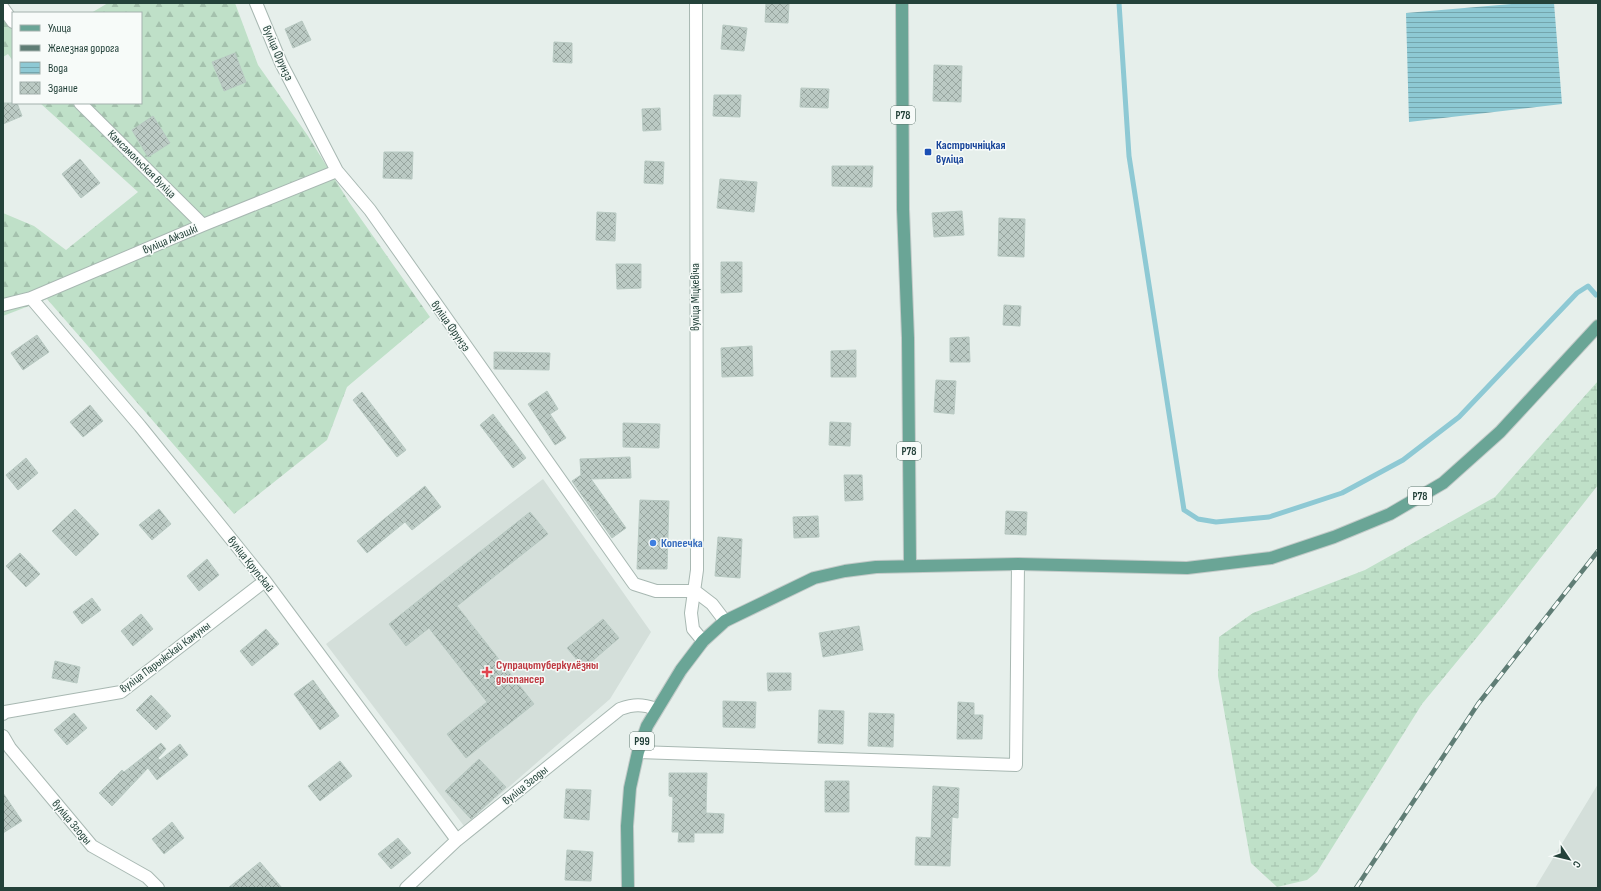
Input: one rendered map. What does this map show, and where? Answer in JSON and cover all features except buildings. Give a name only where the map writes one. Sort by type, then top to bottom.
[{"type":"main road","name":"Р78","points":[[902,3],[903,209],[908,338],[910,565],[1018,564],[1187,568],[1271,558],[1334,537],[1390,514],[1442,484],[1494,437],[1598,326]]},
{"type":"main road","name":"Р99","points":[[628,888],[627,826],[630,788],[638,752],[647,726],[656,709],[681,670],[703,641],[725,621],[814,578],[853,570],[910,565]]},
{"type":"street","name":"вуліца Фрунзэ","points":[[256,3],[281,63],[337,171],[370,210],[634,584],[656,591],[696,590]]},
{"type":"street","name":"вуліца Міцкевіча","points":[[696,3],[696,590],[691,613],[693,629],[703,641]]},
{"type":"street","points":[[3,8],[12,21]]},
{"type":"street","name":"Камсамольская вуліца","points":[[81,104],[204,225]]},
{"type":"street","name":"вуліца Ажэшкі","points":[[3,305],[31,298],[337,171]]},
{"type":"street","name":"вуліца Крупскай","points":[[31,298],[140,426],[265,581],[457,840]]},
{"type":"street","points":[[638,752],[1016,765],[1018,564]]},
{"type":"street","name":"вуліца Парыжскай Камуны","points":[[4,713],[121,692],[265,581]]},
{"type":"street","points":[[696,590],[712,604],[725,621]]},
{"type":"street","name":"вуліца Згоды","points":[[406,888],[457,840],[620,709],[633,704],[642,704],[656,709]]},
{"type":"street","name":"вуліца Згоды","points":[[3,736],[10,748],[92,846],[147,878],[158,888]]},
{"type":"shaded area","name":"Супрацьтуберкулёзны дыспансер","points":[[543,479],[651,632],[610,699],[464,826],[326,644]]},
{"type":"shaded area","points":[[1598,784],[1598,888],[1535,888]]},
{"type":"green space","points":[[108,3],[235,3],[258,65],[308,136],[349,202],[430,317],[347,387],[327,440],[234,514],[47,299],[3,316],[3,213],[34,226],[66,250],[138,192],[41,104],[142,104],[142,12],[93,12]]},
{"type":"green space","points":[[3,13],[12,13],[12,60],[8,54],[3,57]]},
{"type":"green space","points":[[1598,381],[1598,485],[1506,602],[1422,704],[1317,872],[1307,880],[1277,887],[1251,863],[1218,676],[1219,637],[1253,613],[1365,570],[1495,497]]},
{"type":"water","points":[[1523,3],[1554,3],[1562,104],[1409,122],[1406,13]]},
{"type":"waterway","points":[[1119,3],[1129,156],[1184,510],[1198,519],[1216,522],[1269,517],[1342,493],[1403,460],[1459,417],[1577,293],[1588,286],[1596,295]]},
{"type":"railway","points":[[1356,888],[1478,704],[1598,551]]},
{"type":"place","name":"Кастрычніцкая вуліца","points":[[928,152]]},
{"type":"place","name":"Копеечка","points":[[653,543]]},
{"type":"place","name":"Супрацьтуберкулёзны дыспансер","points":[[487,672]]}]
